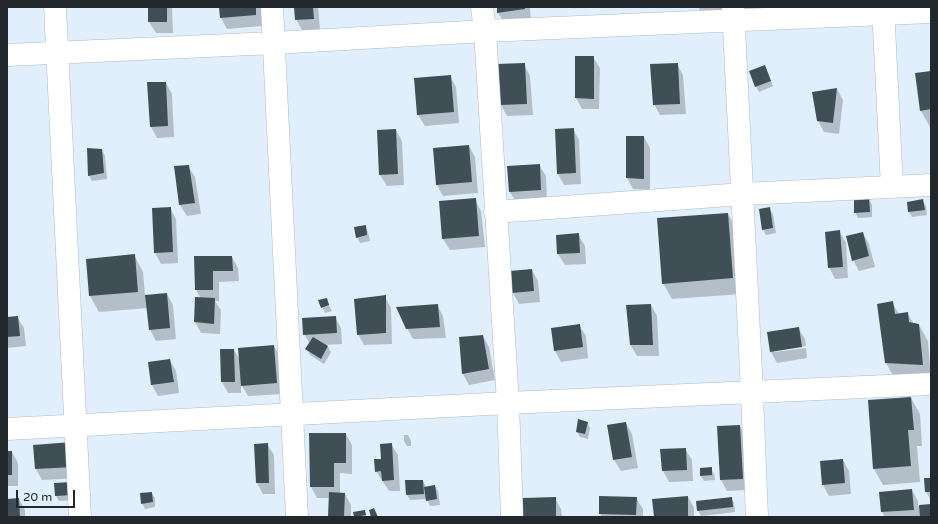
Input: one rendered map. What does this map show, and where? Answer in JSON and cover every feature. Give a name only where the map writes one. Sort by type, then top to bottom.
[{"type":"street","points":[[55,7],[80,517]]},
{"type":"street","points":[[272,7],[297,517]]},
{"type":"street","points":[[482,7],[485,30],[495,212],[508,403],[512,517]]},
{"type":"street","points":[[7,55],[274,43],[734,14],[884,11],[931,12]]},
{"type":"street","points":[[884,11],[892,187]]},
{"type":"street","points":[[734,14],[757,517]]},
{"type":"street","points":[[495,212],[743,194],[931,185]]},
{"type":"street","points":[[7,429],[508,403],[931,384]]},
{"type":"building","points":[[148,7],[167,7],[167,22],[148,22]]},
{"type":"building","points":[[219,7],[256,7],[256,15],[220,18]]},
{"type":"building","points":[[294,7],[313,7],[314,19],[295,20]]},
{"type":"building","points":[[497,7],[525,7],[525,9],[497,13]]},
{"type":"building","points":[[575,56],[594,56],[594,99],[575,98]]},
{"type":"building","points":[[525,63],[527,104],[500,105],[497,64]]},
{"type":"building","points":[[678,63],[680,104],[653,105],[650,64]]},
{"type":"building","points":[[765,65],[771,81],[755,87],[749,71]]},
{"type":"building","points":[[931,71],[931,109],[920,111],[915,73]]},
{"type":"building","points":[[451,75],[454,112],[417,115],[414,78]]},
{"type":"building","points":[[147,82],[166,82],[168,126],[150,127]]},
{"type":"building","points":[[837,88],[833,123],[817,121],[812,92]]},
{"type":"building","points":[[574,128],[576,173],[557,174],[555,129]]},
{"type":"building","points":[[396,129],[398,174],[379,175],[377,130]]},
{"type":"building","points":[[626,136],[644,136],[644,179],[626,178]]},
{"type":"building","points":[[469,145],[472,182],[436,185],[433,148]]},
{"type":"building","points":[[87,148],[102,149],[104,173],[88,176]]},
{"type":"building","points":[[540,164],[541,190],[509,192],[507,166]]},
{"type":"building","points":[[189,165],[195,203],[179,205],[174,166]]},
{"type":"building","points":[[476,198],[479,236],[442,239],[439,201]]},
{"type":"building","points":[[869,198],[870,212],[854,213],[854,199]]},
{"type":"building","points":[[923,199],[925,210],[908,212],[907,202]]},
{"type":"building","points":[[171,207],[173,252],[154,253],[152,208]]},
{"type":"building","points":[[770,207],[773,228],[762,230],[759,209]]},
{"type":"building","points":[[728,213],[733,278],[662,284],[657,218]]},
{"type":"building","points":[[366,225],[367,235],[356,238],[354,227]]},
{"type":"building","points":[[840,230],[843,267],[828,268],[825,232]]},
{"type":"building","points":[[863,232],[869,256],[852,261],[846,236]]},
{"type":"building","points":[[579,233],[580,253],[557,254],[556,235]]},
{"type":"building","points":[[135,254],[138,292],[89,296],[86,259]]},
{"type":"building","points":[[194,256],[232,256],[233,271],[213,271],[213,290],[195,290]]},
{"type":"building","points":[[532,269],[534,291],[512,293],[510,271]]},
{"type":"building","points":[[167,293],[170,328],[149,330],[145,295]]},
{"type":"building","points":[[386,295],[386,333],[357,335],[354,299]]},
{"type":"building","points":[[195,297],[215,298],[214,324],[194,322]]},
{"type":"building","points":[[327,298],[329,305],[321,308],[318,300]]},
{"type":"building","points":[[893,301],[895,314],[908,312],[909,322],[919,324],[923,365],[885,363],[877,304]]},
{"type":"building","points":[[438,304],[440,327],[406,329],[396,307]]},
{"type":"building","points":[[651,304],[653,345],[630,345],[626,305]]},
{"type":"building","points":[[18,316],[20,336],[7,337],[7,317]]},
{"type":"building","points":[[336,316],[337,333],[303,335],[302,318]]},
{"type":"building","points":[[580,324],[583,347],[554,351],[551,328]]},
{"type":"building","points":[[799,327],[802,347],[770,352],[767,332]]},
{"type":"building","points":[[483,335],[489,369],[462,374],[459,337]]},
{"type":"building","points":[[313,337],[328,346],[321,359],[305,349]]},
{"type":"building","points":[[274,345],[277,383],[241,386],[238,348]]},
{"type":"building","points":[[220,349],[234,349],[235,382],[221,382]]},
{"type":"building","points":[[170,359],[174,382],[151,385],[148,362]]},
{"type":"building","points":[[911,397],[914,430],[908,430],[911,466],[873,469],[868,400]]},
{"type":"building","points":[[578,419],[588,422],[585,434],[576,432]]},
{"type":"building","points":[[626,422],[632,457],[613,460],[607,425]]},
{"type":"building","points":[[740,425],[743,479],[720,480],[717,426]]},
{"type":"building","points":[[309,433],[346,433],[346,463],[334,463],[334,487],[310,487]]},
{"type":"building","points":[[72,442],[73,467],[35,469],[33,445]]},
{"type":"building","points":[[268,443],[269,483],[256,483],[254,444]]},
{"type":"building","points":[[392,443],[394,480],[382,481],[381,471],[375,472],[374,459],[381,459],[380,444]]},
{"type":"building","points":[[686,448],[687,470],[662,471],[660,449]]},
{"type":"building","points":[[7,451],[12,451],[12,475],[7,475]]},
{"type":"building","points":[[843,459],[845,483],[822,485],[820,461]]},
{"type":"building","points":[[712,467],[712,475],[700,476],[700,468]]},
{"type":"building","points":[[924,478],[931,478],[931,492],[925,492]]},
{"type":"building","points":[[405,480],[423,480],[424,494],[406,495]]},
{"type":"building","points":[[72,482],[73,495],[55,496],[54,483]]},
{"type":"building","points":[[435,485],[437,499],[426,501],[424,487]]},
{"type":"building","points":[[912,489],[914,510],[881,512],[879,492]]},
{"type":"building","points":[[152,492],[153,502],[141,504],[140,493]]},
{"type":"building","points":[[329,492],[345,493],[344,517],[328,517]]},
{"type":"building","points":[[599,496],[637,497],[636,515],[599,514]]},
{"type":"building","points":[[688,496],[688,517],[654,517],[652,499]]},
{"type":"building","points":[[556,497],[556,517],[523,517],[522,498]]},
{"type":"building","points":[[732,497],[733,507],[697,511],[696,501]]},
{"type":"building","points":[[19,498],[20,517],[7,517],[7,499]]},
{"type":"building","points":[[931,504],[931,517],[920,517],[919,505]]},
{"type":"building","points":[[374,508],[378,517],[371,517],[369,510]]},
{"type":"building","points":[[365,510],[366,515],[354,517],[353,512]]}]
